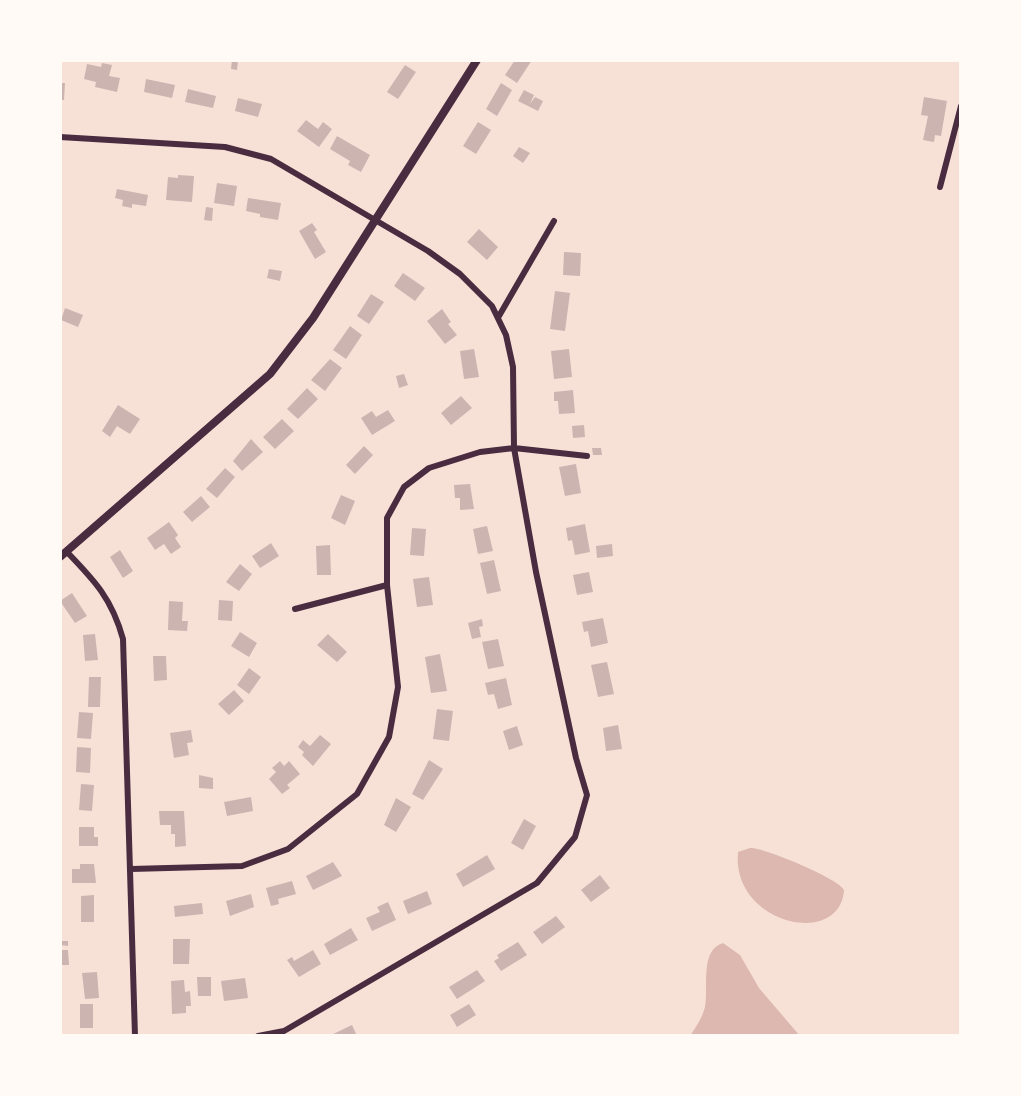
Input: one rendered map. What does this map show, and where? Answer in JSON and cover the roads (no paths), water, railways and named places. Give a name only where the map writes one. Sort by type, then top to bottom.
[{"type":"street","points":[[135,1036],[123,639],[115,612],[93,579],[64,555],[270,374],[313,318],[477,60]]},
{"type":"street","points":[[940,187],[961,106]]},
{"type":"street","points":[[60,137],[243,150],[286,166],[460,274],[492,306],[498,316],[506,336],[513,367],[514,448],[536,572],[576,758],[587,795],[575,837],[537,883],[284,1031],[258,1036]]},
{"type":"street","points":[[498,316],[554,221]]},
{"type":"street","points":[[131,869],[242,866],[288,849],[357,794],[389,736],[398,687],[387,585],[387,518],[404,486],[442,461],[480,452],[514,448],[587,456]]},
{"type":"street","points":[[295,609],[387,585]]}]
